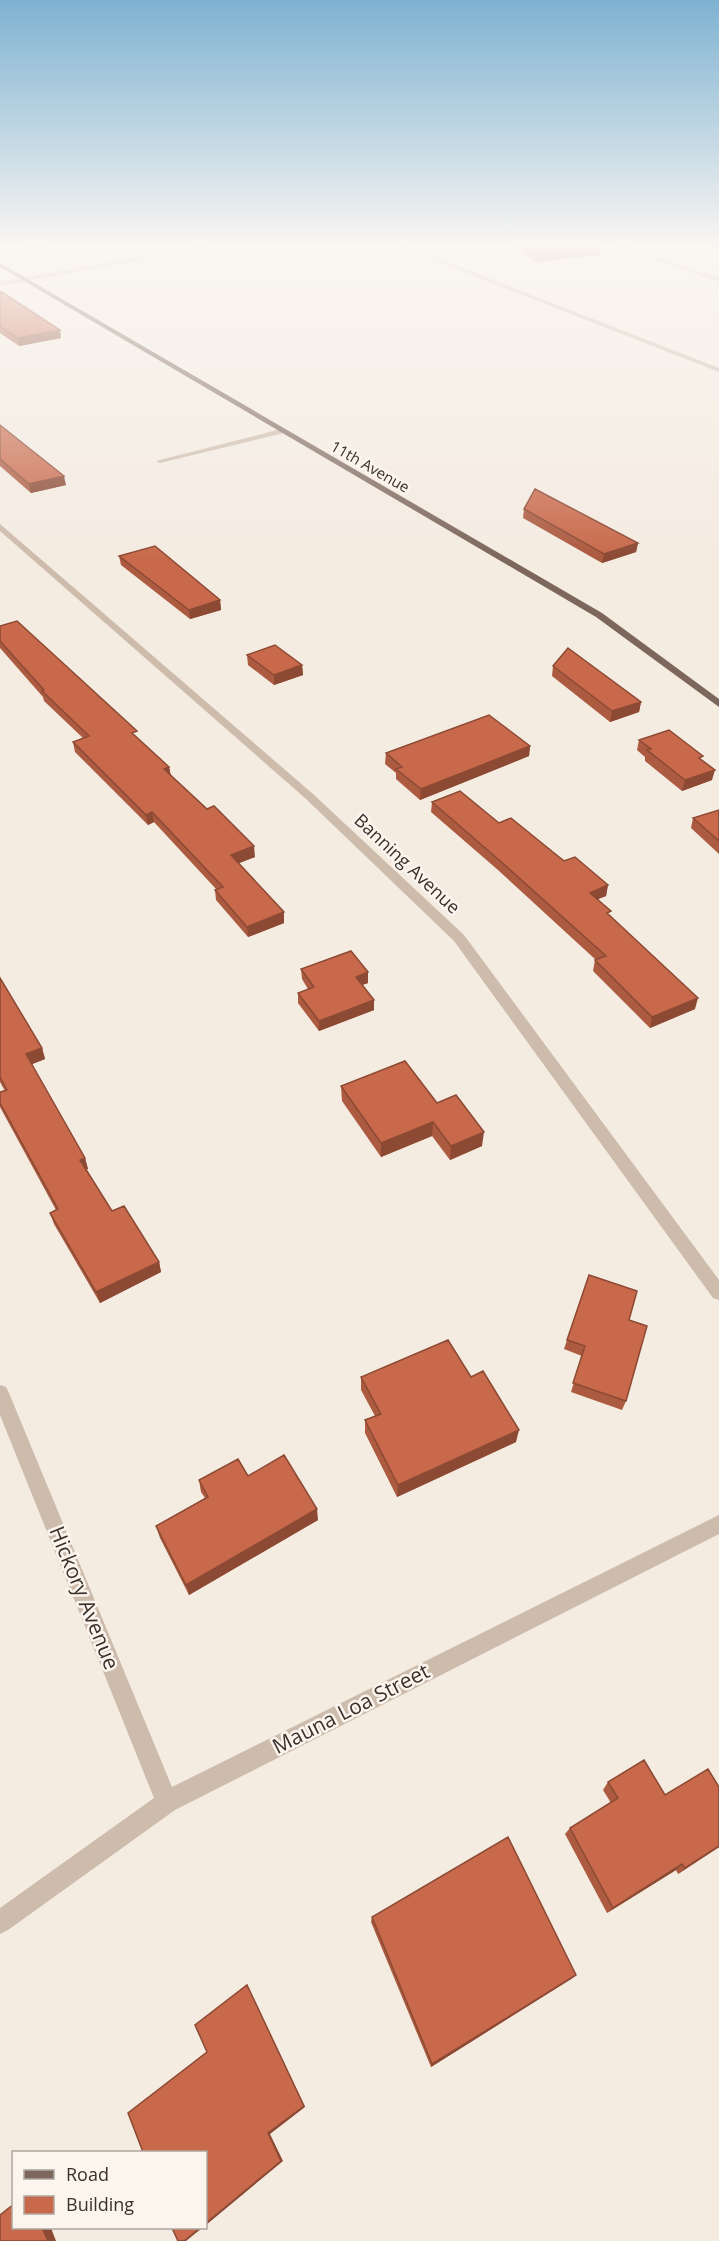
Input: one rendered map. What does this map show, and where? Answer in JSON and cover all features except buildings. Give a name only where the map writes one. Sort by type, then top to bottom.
[{"type":"main road","name":"11th Avenue","points":[[143,349],[599,615],[719,704]]},
{"type":"street","points":[[664,349],[719,370]]},
{"type":"street","points":[[160,461],[281,431]]},
{"type":"street","name":"Banning Avenue","points":[[0,527],[309,796],[459,938],[719,1293]]},
{"type":"street","name":"Hickory Avenue","points":[[0,1393],[167,1802]]},
{"type":"street","name":"Mauna Loa Street","points":[[0,1922],[167,1802],[719,1524]]}]
